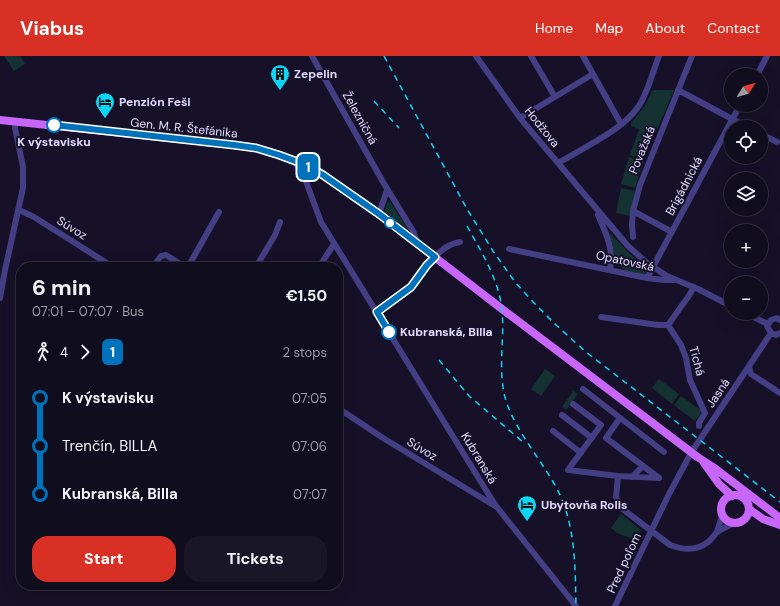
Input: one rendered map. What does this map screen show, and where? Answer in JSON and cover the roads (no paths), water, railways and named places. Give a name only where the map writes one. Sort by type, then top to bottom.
[{"type":"main road","name":"Gen. M. R. Štefánika","points":[[0,120],[234,145],[266,151],[294,160],[323,175],[379,214],[519,323],[699,459]]},
{"type":"main road","points":[[699,459],[719,484],[732,496]]},
{"type":"main road","points":[[699,459],[713,467],[780,518]]},
{"type":"main road","points":[[719,484],[723,502]]},
{"type":"main road","points":[[763,519],[745,519],[738,523],[727,521],[722,516],[721,506],[727,498],[736,495],[744,498],[749,509],[763,519],[780,525]]},
{"type":"main road","points":[[745,519],[749,509]]},
{"type":"street","name":"Železničná","points":[[312,56],[387,190],[413,231],[417,243]]},
{"type":"street","name":"Hodžova","points":[[476,56],[520,118],[628,246],[653,267],[676,280]]},
{"type":"street","points":[[531,56],[555,96]]},
{"type":"street","points":[[583,56],[621,124]]},
{"type":"street","name":"Považská","points":[[558,163],[610,132],[621,124],[638,107],[658,56]]},
{"type":"street","name":"Považská","points":[[633,238],[633,212],[640,185],[692,56]]},
{"type":"street","points":[[761,68],[767,56]]},
{"type":"street","points":[[520,118],[593,74]]},
{"type":"street","points":[[678,90],[732,119]]},
{"type":"street","name":"Brigádnická","points":[[647,278],[736,112]]},
{"type":"street","points":[[0,298],[23,188],[23,160],[15,128],[16,121]]},
{"type":"street","points":[[768,138],[777,142]]},
{"type":"street","name":"Kubranská","points":[[294,160],[306,183],[317,214],[334,244],[496,506],[570,603],[576,606]]},
{"type":"street","points":[[379,214],[387,190]]},
{"type":"street","name":"Hodžova","points":[[595,208],[608,241],[612,258],[610,269]]},
{"type":"street","name":"Súvoz","points":[[18,210],[34,217],[104,262]]},
{"type":"street","points":[[189,262],[219,212]]},
{"type":"street","points":[[633,212],[672,232]]},
{"type":"street","points":[[259,262],[275,235],[280,222]]},
{"type":"street","points":[[377,312],[411,287],[427,265],[444,247],[460,242]]},
{"type":"street","points":[[321,262],[334,244]]},
{"type":"street","name":"Opatovská","points":[[509,249],[647,278],[676,280],[694,287],[724,302]]},
{"type":"street","points":[[157,262],[161,256],[166,255],[178,262]]},
{"type":"street","points":[[601,317],[668,325],[686,301],[694,287]]},
{"type":"street","points":[[768,324],[774,318],[780,319]]},
{"type":"street","points":[[760,320],[768,324]]},
{"type":"street","points":[[768,324],[768,329],[771,334],[780,334]]},
{"type":"street","name":"Tichá","points":[[668,325],[681,345],[686,358],[690,380],[704,413],[699,426]]},
{"type":"street","name":"Jasná","points":[[684,466],[691,453],[771,334]]},
{"type":"street","points":[[749,367],[751,374],[780,393]]},
{"type":"street","points":[[584,389],[664,452]]},
{"type":"street","points":[[573,404],[601,425],[566,472],[659,478],[606,438],[620,418]]},
{"type":"street","name":"Súvoz","points":[[343,411],[389,442],[496,506]]},
{"type":"street","points":[[562,415],[592,438]]},
{"type":"street","points":[[553,431],[581,452]]},
{"type":"street","points":[[632,477],[643,466]]},
{"type":"street","name":"Pred poľom","points":[[615,605],[684,466]]},
{"type":"street","name":"Pred poľom","points":[[618,476],[615,491],[618,503],[625,512],[670,545],[687,549],[703,546],[710,541],[717,532],[722,516]]},
{"type":"street","name":"Pred poľom","points":[[717,532],[734,523]]},
{"type":"railway","points":[[384,56],[467,209],[493,251],[515,282],[556,325],[586,352],[780,502]]},
{"type":"railway","points":[[374,101],[399,128]]},
{"type":"railway","points":[[467,226],[494,277],[500,299],[503,322],[502,378],[506,401],[522,435],[550,476],[563,501],[571,530],[575,561],[576,606]]},
{"type":"railway","points":[[439,360],[469,396],[523,442]]},
{"type":"place","name":"Zepelin","points":[[280,91]]},
{"type":"place","name":"Penzión Feši","points":[[105,119]]},
{"type":"place","name":"K výstavisku","points":[[54,125]]},
{"type":"place","name":"Kubranská, Billa","points":[[389,332]]},
{"type":"place","name":"Ubytovňa Rolis","points":[[527,522]]}]
